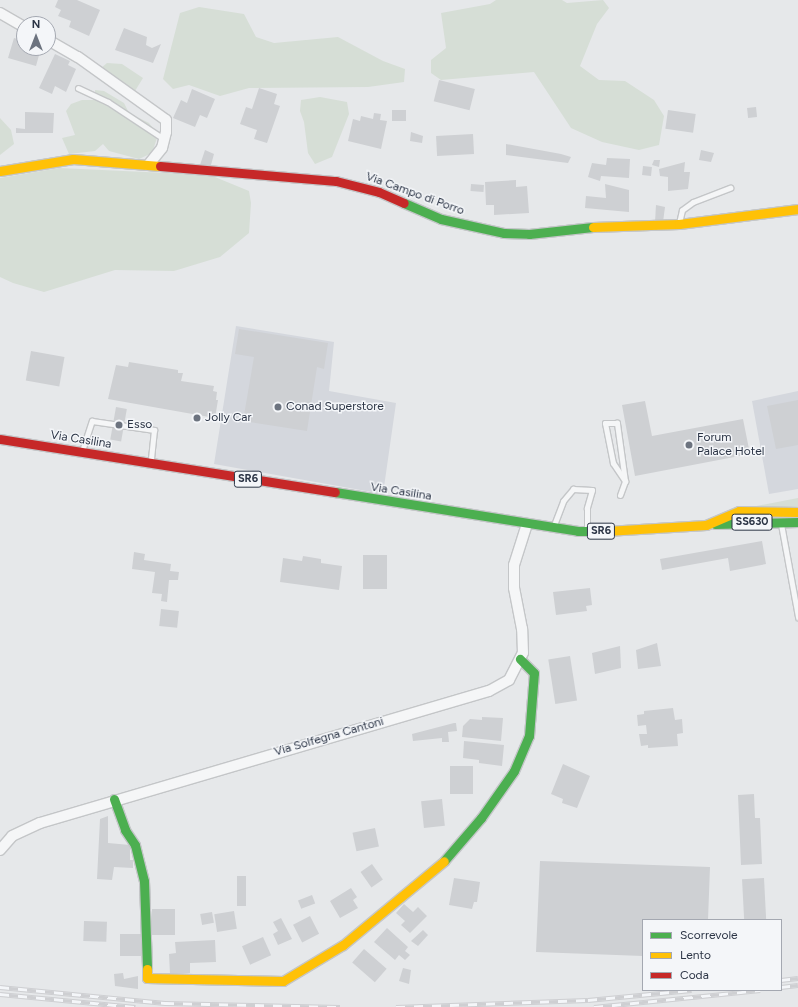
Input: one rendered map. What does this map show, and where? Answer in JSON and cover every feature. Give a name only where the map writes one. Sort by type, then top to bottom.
[{"type":"street","points":[[0,13],[16,22]]},
{"type":"street","points":[[56,45],[78,57],[157,111],[166,120],[162,148],[148,164]]},
{"type":"street","name":"Via Campo di Porro","points":[[0,171],[73,159],[148,164],[336,181],[379,192],[441,219],[504,233],[529,234],[606,226],[679,224],[798,209]]},
{"type":"street","name":"Via Casilina","points":[[0,439],[553,528],[587,531],[634,531],[706,525],[739,511],[798,512]]},
{"type":"street","name":"SS630","points":[[706,525],[798,522]]},
{"type":"street","name":"Via Solfegna Cantoni","points":[[0,850],[12,836],[40,822],[114,799],[489,691],[509,680],[523,653],[522,630],[514,588],[514,565],[527,524]]},
{"type":"street","points":[[114,799],[125,830],[135,845],[144,881],[147,978],[283,982],[343,945],[394,900],[449,857],[481,818],[514,771],[529,736],[534,673],[520,659]]},
{"type":"lane","points":[[78,88],[108,102],[164,140]]},
{"type":"lane","points":[[679,224],[682,210],[687,206],[730,188]]},
{"type":"lane","points":[[82,452],[92,421],[154,430],[151,464]]},
{"type":"lane","points":[[620,495],[625,481],[617,423],[605,423],[613,463],[625,481]]},
{"type":"lane","points":[[553,528],[563,501],[573,488],[592,490],[587,508],[587,531]]},
{"type":"lane","points":[[781,523],[798,617]]},
{"type":"shaded area","points":[[496,0],[562,0],[567,3],[603,0],[609,8],[597,24],[580,66],[599,80],[625,81],[654,100],[664,116],[659,145],[639,150],[602,142],[571,128],[534,72],[441,80],[431,73],[431,60],[446,48],[441,13],[490,4]]},
{"type":"shaded area","points":[[199,7],[244,14],[256,37],[274,43],[338,37],[383,61],[405,69],[404,82],[368,87],[249,88],[220,96],[189,85],[173,89],[163,79],[180,13]]},
{"type":"shaded area","points":[[107,63],[122,64],[143,78],[135,91],[119,86],[101,68]]},
{"type":"shaded area","points":[[95,90],[104,91],[124,103],[129,113],[149,123],[158,135],[152,153],[139,159],[109,151],[103,144],[95,151],[69,154],[62,138],[75,135],[66,111],[71,104],[82,100],[95,100]]},
{"type":"shaded area","points":[[320,97],[347,102],[349,114],[332,157],[315,164],[308,153],[304,122],[300,111],[301,100]]},
{"type":"shaded area","points":[[0,118],[11,130],[14,144],[0,155]]},
{"type":"shaded area","points":[[59,168],[210,175],[249,191],[251,203],[249,233],[220,257],[174,271],[115,270],[44,292],[13,283],[0,277],[0,178]]},
{"type":"shaded area","points":[[236,326],[334,342],[329,391],[396,403],[383,494],[214,464]]},
{"type":"shaded area","points":[[798,391],[798,489],[769,494],[752,401]]},
{"type":"shaded area","points":[[798,498],[798,510],[746,508]]},
{"type":"building","points":[[58,0],[77,0],[100,10],[89,36],[69,27],[71,21],[58,16],[61,10],[55,7]]},
{"type":"building","points":[[124,28],[147,37],[146,45],[152,48],[161,44],[153,63],[115,50]]},
{"type":"building","points":[[14,38],[16,39],[16,56],[39,56],[36,66],[8,58]]},
{"type":"building","points":[[56,54],[70,61],[68,65],[76,69],[66,92],[55,86],[52,94],[39,88]]},
{"type":"building","points":[[439,80],[475,89],[470,110],[434,101]]},
{"type":"building","points":[[259,88],[277,94],[274,104],[280,106],[267,143],[254,139],[257,130],[240,124],[246,107],[252,109]]},
{"type":"building","points":[[192,89],[215,99],[207,118],[200,115],[195,127],[173,118],[181,100],[187,103]]},
{"type":"building","points":[[756,107],[757,117],[748,118],[747,108]]},
{"type":"building","points":[[392,110],[406,110],[406,121],[392,121]]},
{"type":"building","points":[[668,110],[696,114],[693,133],[665,129]]},
{"type":"building","points":[[25,112],[54,113],[53,133],[16,133],[16,128],[25,129]]},
{"type":"building","points":[[374,113],[381,114],[380,120],[387,121],[381,149],[348,141],[353,119],[360,121],[361,116],[373,119]]},
{"type":"building","points":[[411,132],[423,136],[422,143],[410,141]]},
{"type":"building","points":[[473,134],[474,154],[437,156],[436,136]]},
{"type":"building","points":[[506,144],[571,157],[568,163],[506,155]]},
{"type":"building","points":[[205,150],[214,154],[211,165],[200,165]]},
{"type":"building","points":[[701,150],[714,153],[711,162],[699,160]]},
{"type":"building","points":[[607,158],[630,159],[629,178],[601,176],[600,181],[588,177],[592,163],[606,165]]},
{"type":"building","points":[[654,160],[660,160],[659,167],[652,165]]},
{"type":"building","points":[[685,162],[684,172],[690,172],[688,189],[668,191],[668,177],[660,176],[659,169]]},
{"type":"building","points":[[643,166],[652,167],[651,176],[642,175]]},
{"type":"building","points":[[516,180],[516,187],[527,186],[529,213],[494,215],[494,205],[486,205],[485,182]]},
{"type":"building","points":[[471,184],[484,185],[483,192],[471,191]]},
{"type":"building","points":[[605,184],[629,190],[629,212],[585,208],[586,196],[606,198]]},
{"type":"building","points":[[656,205],[665,207],[663,222],[655,222]]},
{"type":"building","name":"Conad Superstore","points":[[239,329],[328,343],[324,369],[317,367],[307,431],[243,421],[254,357],[235,354]]},
{"type":"building","points":[[31,351],[64,357],[59,386],[26,381]]},
{"type":"building","points":[[129,362],[178,370],[178,373],[183,373],[181,381],[214,386],[213,391],[217,392],[216,400],[218,400],[215,418],[108,399],[116,365],[128,367]]},
{"type":"building","points":[[798,400],[798,445],[776,449],[767,406]]},
{"type":"building","name":"Forum Palace Hotel","points":[[645,401],[652,436],[743,419],[750,454],[635,476],[622,405]]},
{"type":"building","points":[[116,407],[127,409],[121,441],[110,439]]},
{"type":"building","points":[[762,541],[766,564],[730,571],[728,558],[662,570],[660,559]]},
{"type":"building","points":[[134,552],[145,554],[144,560],[171,564],[170,571],[179,572],[178,580],[169,580],[167,602],[161,601],[162,594],[152,593],[155,572],[132,569]]},
{"type":"building","points":[[363,555],[387,555],[387,589],[363,589]]},
{"type":"building","points":[[303,556],[321,559],[321,563],[342,566],[339,590],[280,582],[283,558],[302,561]]},
{"type":"building","points":[[590,588],[592,605],[586,606],[587,611],[556,615],[553,592]]},
{"type":"building","points":[[161,609],[179,611],[177,628],[159,626]]},
{"type":"building","points":[[657,643],[661,666],[638,669],[636,650]]},
{"type":"building","points":[[620,646],[621,668],[595,674],[592,653]]},
{"type":"building","points":[[570,656],[577,700],[555,704],[548,659]]},
{"type":"building","points":[[673,708],[675,720],[682,719],[683,733],[677,734],[678,746],[648,748],[648,745],[641,746],[639,734],[647,734],[646,725],[638,726],[637,715],[644,714],[644,711]]},
{"type":"building","points":[[482,717],[503,718],[501,741],[462,737],[463,726],[470,719],[482,720]]},
{"type":"building","points":[[456,723],[457,731],[448,732],[449,742],[442,742],[442,738],[413,741],[412,734]]},
{"type":"building","points":[[464,741],[504,745],[502,766],[479,763],[479,760],[463,758]]},
{"type":"building","points":[[563,764],[590,776],[577,808],[562,803],[563,799],[551,794]]},
{"type":"building","points":[[450,766],[473,766],[473,794],[450,794]]},
{"type":"building","points":[[754,794],[755,818],[760,818],[762,864],[741,865],[738,795]]},
{"type":"building","points":[[442,799],[445,826],[424,828],[421,801]]},
{"type":"building","points":[[108,816],[108,843],[130,845],[130,860],[133,860],[133,868],[114,867],[112,880],[97,879],[100,819]]},
{"type":"building","points":[[375,828],[379,847],[356,851],[353,833]]},
{"type":"building","points":[[540,861],[710,867],[708,919],[642,919],[642,956],[536,952]]},
{"type":"building","points":[[372,864],[383,880],[371,888],[361,872]]},
{"type":"building","points":[[237,876],[246,876],[246,906],[237,906]]},
{"type":"building","points":[[454,878],[480,882],[477,902],[474,902],[472,909],[449,905]]},
{"type":"building","points":[[764,878],[766,919],[744,919],[742,879]]},
{"type":"building","points":[[351,888],[357,897],[353,900],[358,908],[340,918],[330,901]]},
{"type":"building","points":[[312,895],[315,903],[301,909],[298,900]]},
{"type":"building","points":[[404,904],[413,912],[418,907],[427,916],[410,933],[401,925],[405,921],[396,913]]},
{"type":"building","points":[[152,909],[175,909],[175,935],[152,935]]},
{"type":"building","points":[[234,911],[237,929],[217,932],[214,914]]},
{"type":"building","points":[[212,912],[214,923],[202,925],[200,914]]},
{"type":"building","points":[[310,916],[319,934],[302,942],[293,925]]},
{"type":"building","points":[[281,918],[292,939],[278,945],[273,934],[278,931],[273,922]]},
{"type":"building","points":[[84,921],[107,922],[106,942],[83,941]]},
{"type":"building","points":[[387,928],[408,947],[405,951],[410,955],[405,960],[399,955],[395,960],[374,942]]},
{"type":"building","points":[[423,930],[428,935],[418,946],[411,941]]},
{"type":"building","points":[[120,934],[141,934],[141,956],[120,956]]},
{"type":"building","points":[[263,937],[271,955],[250,965],[242,946]]},
{"type":"building","points":[[215,940],[216,962],[190,963],[190,973],[170,974],[169,954],[176,953],[175,942]]},
{"type":"building","points":[[364,949],[387,969],[375,982],[352,963]]},
{"type":"building","points":[[403,968],[411,970],[409,984],[399,981]]},
{"type":"building","points":[[123,973],[124,979],[138,976],[138,989],[115,986],[114,974]]},
{"type":"railway","points":[[782,980],[798,978]]},
{"type":"railway","points":[[782,987],[798,985]]},
{"type":"railway","points":[[0,987],[165,1003],[340,1007]]},
{"type":"railway","points":[[396,1007],[588,1000],[682,991]]},
{"type":"railway","points":[[594,1007],[750,991]]},
{"type":"railway","points":[[0,994],[135,1007]]},
{"type":"traffic: fast","points":[[404,203],[441,219],[504,233],[529,234],[593,227]]},
{"type":"traffic: fast","points":[[335,492],[578,531],[606,531]]},
{"type":"traffic: fast","points":[[715,524],[798,522]]},
{"type":"traffic: fast","points":[[444,861],[481,818],[514,771],[529,736],[534,673],[520,659]]},
{"type":"traffic: fast","points":[[114,799],[125,830],[135,845],[144,881],[147,969]]},
{"type":"traffic: slow","points":[[0,171],[73,159],[160,166]]},
{"type":"traffic: slow","points":[[593,227],[679,224],[798,209]]},
{"type":"traffic: slow","points":[[606,531],[706,525],[739,511],[798,512]]},
{"type":"traffic: slow","points":[[147,969],[147,978],[283,981],[343,945],[444,861]]},
{"type":"traffic: jam","points":[[160,166],[336,181],[379,192],[404,203]]},
{"type":"traffic: jam","points":[[0,439],[335,492]]},
{"type":"place","name":"Conad Superstore","points":[[278,407]]},
{"type":"place","name":"Jolly Car","points":[[197,418]]},
{"type":"place","name":"Esso","points":[[119,425]]},
{"type":"place","name":"Forum Palace Hotel","points":[[689,445]]}]
